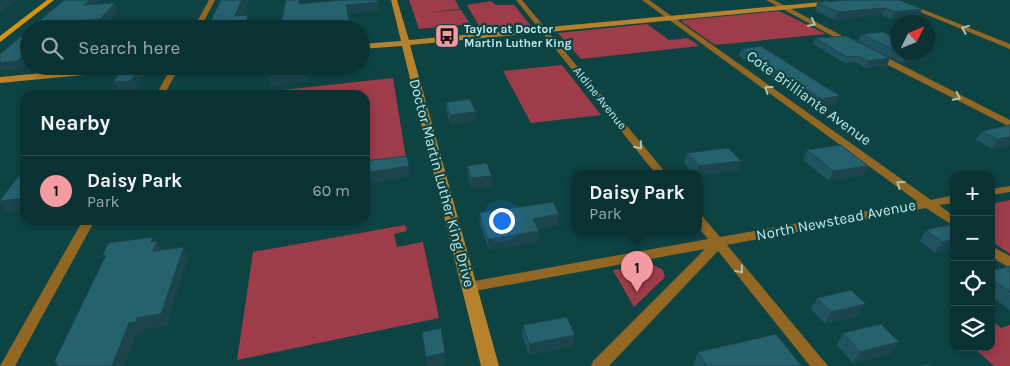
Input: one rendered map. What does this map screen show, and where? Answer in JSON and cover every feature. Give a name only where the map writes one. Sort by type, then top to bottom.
[{"type":"main road","points":[[25,20],[50,0]]},
{"type":"main road","points":[[0,40],[20,24]]},
{"type":"street","points":[[201,20],[212,0]]},
{"type":"street","name":"Doctor Martin Luther King Drive","points":[[394,0],[490,366]]},
{"type":"street","name":"Aldine Avenue","points":[[519,0],[659,170]]},
{"type":"street","name":"Cote Brilliante Avenue","points":[[645,0],[950,219]]},
{"type":"street","points":[[769,0],[858,46]]},
{"type":"street","points":[[894,0],[1010,47]]},
{"type":"street","points":[[370,45],[840,3]]},
{"type":"street","points":[[867,51],[1010,124]]},
{"type":"street","points":[[0,80],[52,75]]},
{"type":"street","points":[[163,90],[171,75]]},
{"type":"street","points":[[995,191],[1010,189]]},
{"type":"street","name":"North Newstead Avenue","points":[[469,287],[718,243],[828,220],[950,200]]},
{"type":"street","points":[[702,224],[820,366]]},
{"type":"street","points":[[7,366],[87,225]]},
{"type":"street","points":[[599,366],[718,243]]},
{"type":"street","points":[[995,253],[1010,263]]},
{"type":"shaded area","points":[[409,0],[455,0],[460,9],[429,12],[461,10],[470,24],[419,29]]},
{"type":"shaded area","points":[[491,1],[496,5],[514,5],[531,26],[482,31],[467,5]]},
{"type":"shaded area","points":[[779,11],[826,34],[715,45],[681,21],[684,20]]},
{"type":"shaded area","points":[[647,24],[669,40],[688,38],[699,46],[581,59],[558,33]]},
{"type":"shaded area","points":[[562,65],[601,115],[531,123],[503,71]]},
{"type":"shaded area","points":[[393,78],[406,158],[370,162],[370,90],[282,90]]},
{"type":"shaded area","points":[[1010,200],[1010,254],[995,244],[995,203]]},
{"type":"shaded area","points":[[405,225],[407,231],[394,234],[397,247],[423,242],[439,318],[237,360],[253,252]]},
{"type":"shaded area","points":[[652,264],[663,270],[665,277],[634,307],[613,270]]},
{"type":"shaded area","points":[[995,323],[1001,328],[1010,325],[1010,366],[994,366],[977,351],[995,351]]},
{"type":"building","points":[[64,0],[90,0],[84,5],[115,3],[100,19],[41,20]]},
{"type":"building","points":[[221,0],[242,0],[235,16],[248,15],[246,20],[211,20]]},
{"type":"building","points":[[286,0],[299,0],[299,4],[340,0],[378,0],[378,2],[346,5],[349,20],[282,20]]},
{"type":"building","points":[[844,0],[899,0],[922,9],[895,12],[885,8],[838,12],[817,3]]},
{"type":"building","points":[[883,32],[890,35],[890,48],[861,34]]},
{"type":"building","points":[[846,36],[890,58],[869,61],[858,56],[847,57],[815,38]]},
{"type":"building","points":[[20,37],[20,58],[17,61],[0,63],[0,54]]},
{"type":"building","points":[[761,46],[840,96],[822,99],[741,49]]},
{"type":"building","points":[[118,75],[135,75],[131,81],[113,82]]},
{"type":"building","points":[[470,99],[476,112],[450,115],[446,102]]},
{"type":"building","points":[[1010,125],[1010,137],[998,139],[982,131]]},
{"type":"building","points":[[841,145],[868,166],[833,171],[807,150]]},
{"type":"building","points":[[728,148],[741,161],[699,166],[687,153]]},
{"type":"building","points":[[407,156],[409,166],[370,172],[370,160]]},
{"type":"building","points":[[487,163],[492,176],[471,178],[467,166]]},
{"type":"building","points":[[20,174],[20,199],[0,200]]},
{"type":"building","points":[[553,202],[559,214],[533,219],[539,231],[488,239],[479,213]]},
{"type":"building","points":[[950,225],[950,240],[942,242],[926,230]]},
{"type":"building","points":[[153,237],[151,242],[157,241],[153,251],[184,247],[161,314],[137,318],[136,322],[129,323],[112,366],[56,366],[57,362],[54,362],[106,255],[102,256],[108,243]]},
{"type":"building","points":[[1010,266],[1010,292],[995,282],[995,270]]},
{"type":"building","points":[[851,290],[866,304],[831,312],[817,298]]},
{"type":"building","points":[[567,317],[575,335],[529,344],[523,325]]},
{"type":"building","points":[[881,324],[899,342],[860,352],[843,333]]},
{"type":"building","points":[[441,328],[445,353],[426,357],[422,332]]},
{"type":"building","points":[[776,334],[802,366],[707,366],[698,352]]},
{"type":"place","name":"Taylor at Doctor Martin Luther King","points":[[447,36]]},
{"type":"place","name":"Daisy Park","points":[[637,292]]}]
